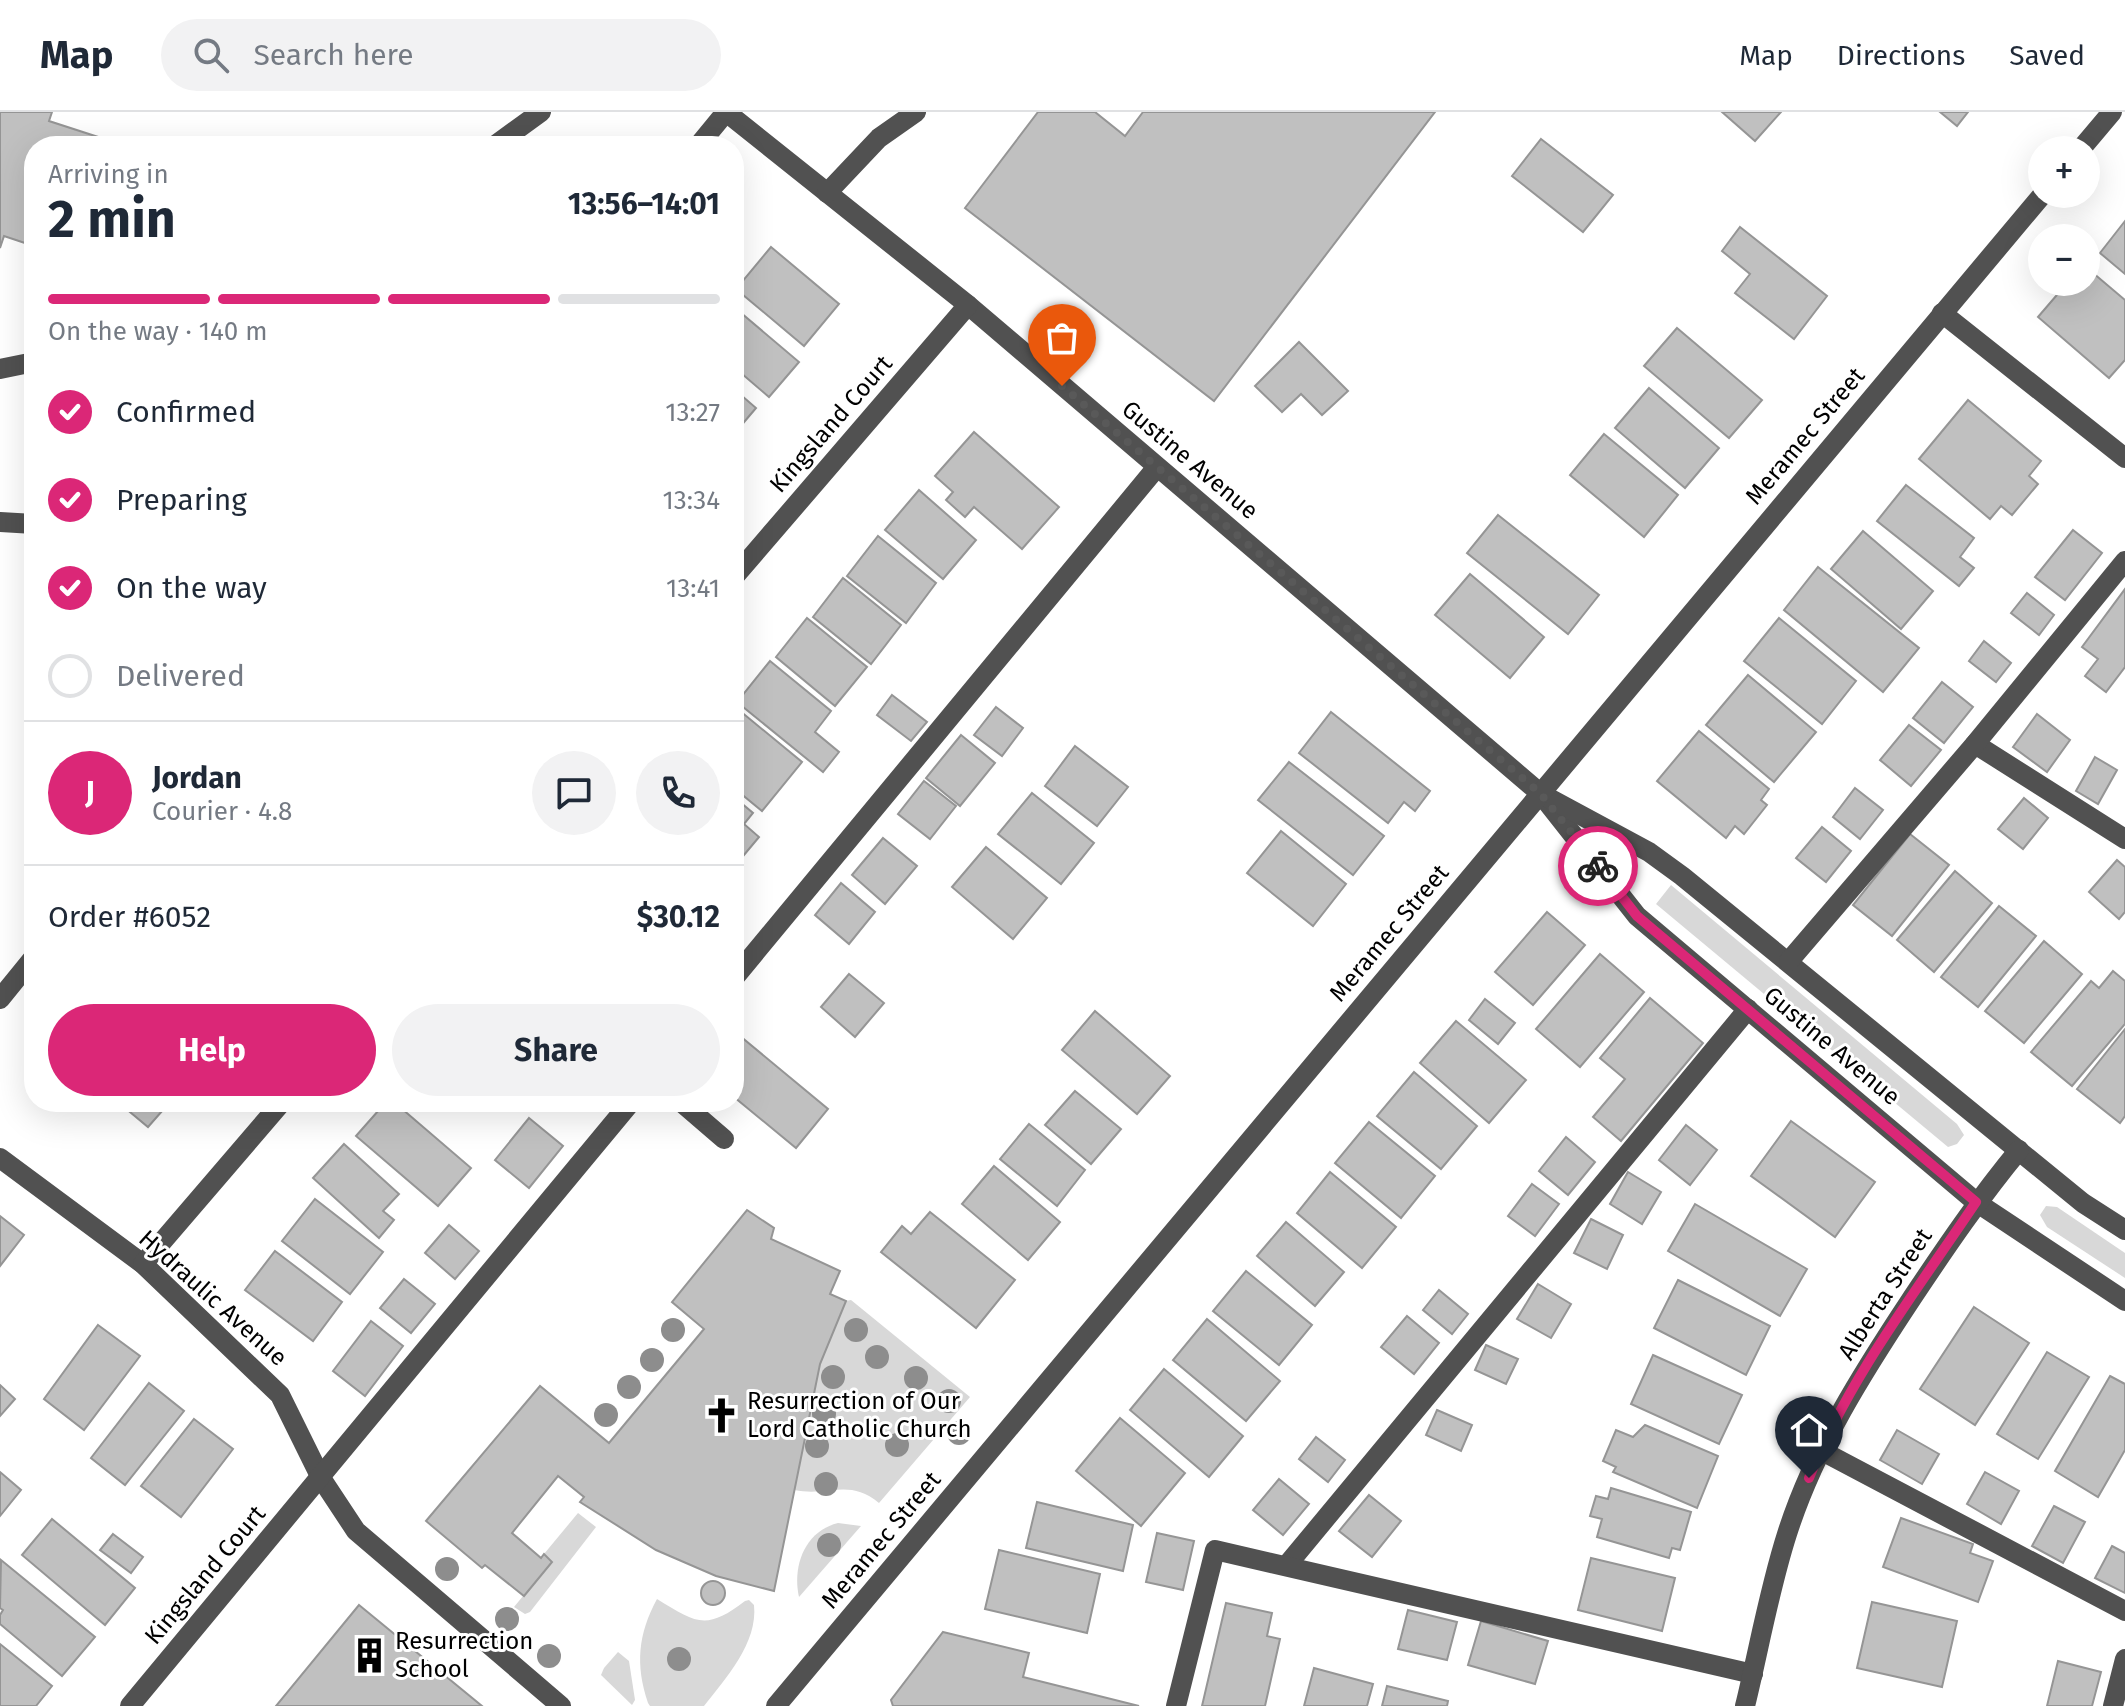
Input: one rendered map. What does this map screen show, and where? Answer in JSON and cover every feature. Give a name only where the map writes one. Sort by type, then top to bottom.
[{"type":"street","points":[[508,136],[541,112]]},
{"type":"street","points":[[706,136],[726,112]]},
{"type":"street","name":"Gustine Avenue","points":[[726,112],[968,305],[1540,793],[1637,916],[1976,1202],[2125,1301]]},
{"type":"street","points":[[827,193],[879,138],[916,112]]},
{"type":"street","points":[[2092,136],[2112,112]]},
{"type":"street","name":"Meramec Street","points":[[776,1706],[2031,208]]},
{"type":"street","name":"Kingsland Court","points":[[744,565],[968,305]]},
{"type":"street","points":[[1942,313],[2125,458]]},
{"type":"street","points":[[0,369],[24,364]]},
{"type":"street","points":[[744,966],[1157,467]]},
{"type":"street","points":[[0,522],[24,523]]},
{"type":"street","points":[[1789,961],[1975,744],[2125,561]]},
{"type":"street","points":[[1975,744],[2125,839]]},
{"type":"street","name":"Gustine Avenue","points":[[1540,793],[1649,852],[1682,876],[2083,1203],[2125,1230]]},
{"type":"street","points":[[0,999],[24,969]]},
{"type":"street","points":[[1287,1565],[1748,1009]]},
{"type":"street","points":[[143,1264],[273,1112]]},
{"type":"street","name":"Kingsland Court","points":[[130,1706],[623,1112]]},
{"type":"street","points":[[693,1112],[724,1139]]},
{"type":"street","name":"Alberta Street","points":[[1745,1706],[1787,1534],[1820,1450],[1866,1368],[1976,1202],[2019,1150]]},
{"type":"street","name":"Hydraulic Avenue","points":[[0,1158],[143,1264],[280,1395],[321,1478],[356,1531],[561,1706]]},
{"type":"street","points":[[1820,1450],[2125,1611]]},
{"type":"street","points":[[1176,1706],[1215,1550],[1753,1674]]},
{"type":"street","points":[[2113,1706],[2125,1659]]},
{"type":"shaded area","points":[[1671,885],[1957,1124],[1964,1135],[1957,1144],[1948,1147],[1656,904]]},
{"type":"shaded area","points":[[2046,1206],[2057,1207],[2125,1253],[2125,1278],[2047,1227],[2040,1215]]},
{"type":"shaded area","points":[[851,1300],[970,1397],[879,1503],[858,1491],[794,1490],[820,1364],[846,1301]]},
{"type":"shaded area","points":[[578,1513],[596,1527],[530,1612],[525,1614],[514,1607],[551,1562],[544,1554]]},
{"type":"shaded area","points":[[838,1523],[861,1526],[799,1597],[798,1573],[804,1551],[817,1534]]},
{"type":"shaded area","points":[[657,1599],[682,1614],[701,1620],[720,1617],[745,1601],[749,1600],[754,1605],[754,1619],[746,1646],[731,1672],[704,1706],[650,1706],[648,1703],[641,1676],[640,1650]]},
{"type":"shaded area","points":[[618,1652],[629,1661],[635,1700],[632,1705],[601,1675]]},
{"type":"building","points":[[0,112],[52,112],[49,121],[95,136],[24,136],[24,243],[4,236],[0,248]]},
{"type":"building","points":[[1038,112],[1095,112],[1125,136],[1143,112],[1435,112],[1214,401],[965,208]]},
{"type":"building","points":[[1722,112],[1781,112],[1755,141]]},
{"type":"building","points":[[1940,112],[1968,112],[1957,126]]},
{"type":"building","points":[[1541,139],[1613,195],[1583,232],[1512,176]]},
{"type":"building","points":[[2125,221],[2125,274],[2100,253]]},
{"type":"building","points":[[1740,227],[1827,296],[1794,339],[1735,293],[1750,274],[1722,251]]},
{"type":"building","points":[[771,247],[839,304],[804,346],[744,296],[744,279]]},
{"type":"building","points":[[2100,279],[2125,300],[2125,360],[2109,378],[2038,317],[2056,296],[2100,296]]},
{"type":"building","points":[[744,315],[799,362],[769,397],[744,376]]},
{"type":"building","points":[[1677,328],[1762,400],[1729,438],[1644,366]]},
{"type":"building","points":[[1299,342],[1348,391],[1322,415],[1301,394],[1282,412],[1255,386]]},
{"type":"building","points":[[1649,388],[1719,448],[1685,488],[1615,428]]},
{"type":"building","points":[[744,398],[756,408],[744,422]]},
{"type":"building","points":[[1968,400],[2041,461],[2029,476],[2038,484],[2012,515],[2001,506],[1990,519],[1919,459]]},
{"type":"building","points":[[974,432],[1059,507],[1022,549],[974,507],[965,517],[946,500],[953,492],[935,476]]},
{"type":"building","points":[[1604,434],[1678,495],[1644,537],[1570,475]]},
{"type":"building","points":[[1906,485],[1974,538],[1960,557],[1974,568],[1959,586],[1877,521]]},
{"type":"building","points":[[919,490],[976,540],[943,579],[885,530]]},
{"type":"building","points":[[1498,515],[1599,595],[1568,634],[1467,553]]},
{"type":"building","points":[[2073,530],[2102,553],[2065,600],[2035,577]]},
{"type":"building","points":[[1863,531],[1933,591],[1901,629],[1831,569]]},
{"type":"building","points":[[878,536],[936,583],[906,623],[847,576]]},
{"type":"building","points":[[1818,567],[1919,648],[1883,692],[1784,610]]},
{"type":"building","points":[[1470,574],[1544,637],[1510,678],[1435,615]]},
{"type":"building","points":[[843,578],[901,625],[871,664],[813,617]]},
{"type":"building","points":[[2125,589],[2125,667],[2106,692],[2085,676],[2098,659],[2082,647]]},
{"type":"building","points":[[2027,593],[2054,615],[2039,635],[2011,613]]},
{"type":"building","points":[[807,618],[867,667],[835,706],[776,657]]},
{"type":"building","points":[[1779,618],[1856,681],[1822,724],[1744,661]]},
{"type":"building","points":[[1984,641],[2011,663],[1996,682],[1969,661]]},
{"type":"building","points":[[770,661],[831,711],[815,732],[839,752],[823,772],[744,708],[744,693]]},
{"type":"building","points":[[1748,675],[1816,732],[1774,782],[1706,725]]},
{"type":"building","points":[[1942,682],[1973,707],[1944,743],[1913,718]]},
{"type":"building","points":[[892,695],[927,722],[911,741],[877,715]]},
{"type":"building","points":[[996,707],[1023,728],[1002,756],[974,735]]},
{"type":"building","points":[[1331,712],[1430,791],[1415,811],[1404,802],[1388,823],[1299,753]]},
{"type":"building","points":[[744,714],[802,762],[762,811],[744,796]]},
{"type":"building","points":[[2037,714],[2070,740],[2047,772],[2013,747]]},
{"type":"building","points":[[1909,725],[1941,750],[1911,786],[1880,760]]},
{"type":"building","points":[[1699,731],[1769,789],[1761,800],[1767,805],[1744,834],[1735,826],[1726,838],[1657,781]]},
{"type":"building","points":[[961,735],[995,763],[960,806],[926,778]]},
{"type":"building","points":[[1075,746],[1128,787],[1097,826],[1045,786]]},
{"type":"building","points":[[2095,757],[2117,770],[2098,804],[2076,791]]},
{"type":"building","points":[[1289,762],[1384,836],[1353,875],[1258,800]]},
{"type":"building","points":[[924,781],[956,806],[930,839],[898,814]]},
{"type":"building","points":[[1855,788],[1883,810],[1860,839],[1833,817]]},
{"type":"building","points":[[1032,793],[1094,843],[1061,884],[998,834]]},
{"type":"building","points":[[2024,798],[2048,818],[2023,849],[1998,829]]},
{"type":"building","points":[[744,805],[753,813],[744,824]]},
{"type":"building","points":[[744,824],[759,837],[744,855]]},
{"type":"building","points":[[1822,827],[1851,851],[1826,882],[1796,858]]},
{"type":"building","points":[[1281,831],[1346,884],[1313,926],[1247,873]]},
{"type":"building","points":[[1910,834],[1949,865],[1892,936],[1853,905]]},
{"type":"building","points":[[883,838],[917,866],[885,904],[852,875]]},
{"type":"building","points":[[986,847],[1047,898],[1013,939],[952,887]]},
{"type":"building","points":[[2117,860],[2125,867],[2125,912],[2119,919],[2089,892]]},
{"type":"building","points":[[1955,871],[1992,903],[1934,972],[1897,940]]},
{"type":"building","points":[[841,883],[875,912],[849,944],[815,915]]},
{"type":"building","points":[[1999,906],[2036,936],[1978,1007],[1941,977]]},
{"type":"building","points":[[1547,912],[1585,945],[1533,1005],[1495,972]]},
{"type":"building","points":[[2044,941],[2082,974],[2024,1043],[1985,1011]]},
{"type":"building","points":[[1600,954],[1644,992],[1580,1067],[1536,1029]]},
{"type":"building","points":[[2113,971],[2125,981],[2125,1024],[2072,1086],[2031,1052],[2091,981],[2099,988]]},
{"type":"building","points":[[849,974],[884,1003],[855,1037],[821,1007]]},
{"type":"building","points":[[1650,998],[1703,1043],[1621,1141],[1593,1117],[1625,1079],[1600,1058]]},
{"type":"building","points":[[1485,999],[1515,1023],[1498,1044],[1469,1020]]},
{"type":"building","points":[[1095,1011],[1170,1076],[1137,1114],[1062,1050]]},
{"type":"building","points":[[1456,1021],[1526,1080],[1489,1123],[1420,1063]]},
{"type":"building","points":[[2125,1029],[2125,1116],[2120,1123],[2077,1089]]},
{"type":"building","points":[[744,1039],[828,1109],[796,1148],[744,1105]]},
{"type":"building","points":[[1414,1072],[1477,1126],[1441,1169],[1377,1116]]},
{"type":"building","points":[[1075,1091],[1121,1129],[1091,1164],[1045,1125]]},
{"type":"building","points":[[130,1112],[161,1112],[148,1127]]},
{"type":"building","points":[[377,1112],[406,1112],[471,1168],[438,1206],[356,1136]]},
{"type":"building","points":[[529,1118],[563,1146],[529,1188],[495,1160]]},
{"type":"building","points":[[1791,1121],[1875,1182],[1835,1237],[1751,1176]]},
{"type":"building","points":[[1369,1122],[1435,1176],[1401,1218],[1335,1163]]},
{"type":"building","points":[[1029,1124],[1085,1170],[1057,1206],[1000,1159]]},
{"type":"building","points":[[1686,1125],[1717,1150],[1690,1185],[1659,1160]]},
{"type":"building","points":[[1566,1137],[1595,1162],[1568,1195],[1539,1171]]},
{"type":"building","points":[[344,1144],[399,1194],[383,1211],[394,1220],[379,1238],[313,1178]]},
{"type":"building","points":[[994,1166],[1060,1222],[1028,1260],[962,1204]]},
{"type":"building","points":[[1330,1172],[1396,1227],[1362,1268],[1297,1213]]},
{"type":"building","points":[[1628,1172],[1661,1192],[1642,1224],[1610,1204]]},
{"type":"building","points":[[1532,1184],[1559,1204],[1535,1236],[1508,1216]]},
{"type":"building","points":[[315,1199],[383,1252],[350,1294],[282,1241]]},
{"type":"building","points":[[1695,1204],[1807,1269],[1780,1316],[1668,1251]]},
{"type":"building","name":"Resurrection of Our Lord Catholic Church","points":[[747,1210],[774,1228],[771,1239],[840,1271],[830,1294],[846,1301],[820,1364],[774,1591],[716,1576],[656,1550],[580,1502],[584,1497],[558,1476],[512,1533],[541,1558],[544,1554],[552,1562],[524,1596],[485,1565],[482,1568],[426,1521],[540,1386],[609,1443],[704,1329],[672,1302]]},
{"type":"building","points":[[930,1212],[1015,1280],[976,1328],[881,1252],[902,1226],[911,1234]]},
{"type":"building","points":[[0,1216],[24,1235],[0,1266]]},
{"type":"building","points":[[1591,1219],[1623,1235],[1607,1269],[1574,1253]]},
{"type":"building","points":[[1286,1222],[1344,1272],[1315,1306],[1257,1256]]},
{"type":"building","points":[[449,1225],[479,1251],[455,1279],[425,1253]]},
{"type":"building","points":[[275,1251],[342,1302],[313,1341],[245,1290]]},
{"type":"building","points":[[1246,1271],[1312,1325],[1279,1365],[1213,1311]]},
{"type":"building","points":[[404,1279],[435,1304],[411,1333],[380,1308]]},
{"type":"building","points":[[1678,1280],[1770,1326],[1746,1375],[1654,1328]]},
{"type":"building","points":[[1538,1284],[1571,1304],[1551,1338],[1517,1319]]},
{"type":"building","points":[[1439,1290],[1468,1314],[1452,1334],[1423,1310]]},
{"type":"building","points":[[1974,1307],[2029,1343],[1975,1425],[1920,1389]]},
{"type":"building","points":[[1407,1316],[1439,1343],[1414,1374],[1381,1347]]},
{"type":"building","points":[[1207,1319],[1280,1381],[1246,1421],[1173,1360]]},
{"type":"building","points":[[371,1321],[403,1346],[365,1396],[333,1371]]},
{"type":"building","points":[[98,1325],[140,1356],[84,1430],[44,1399]]},
{"type":"building","points":[[1486,1345],[1518,1359],[1506,1384],[1475,1370]]},
{"type":"building","points":[[2047,1352],[2089,1377],[2038,1459],[1997,1434]]},
{"type":"building","points":[[1653,1355],[1742,1395],[1719,1444],[1631,1404]]},
{"type":"building","points":[[1164,1369],[1243,1436],[1209,1477],[1130,1410]]},
{"type":"building","points":[[2110,1376],[2125,1384],[2125,1450],[2098,1497],[2055,1471]]},
{"type":"building","points":[[149,1383],[184,1411],[125,1485],[91,1458]]},
{"type":"building","points":[[0,1385],[15,1399],[0,1416]]},
{"type":"building","points":[[1437,1410],[1472,1425],[1461,1451],[1426,1435]]},
{"type":"building","points":[[1120,1418],[1185,1473],[1141,1526],[1076,1471]]},
{"type":"building","points":[[194,1419],[233,1449],[181,1517],[141,1486]]},
{"type":"building","points":[[1645,1425],[1718,1456],[1697,1508],[1613,1472],[1616,1467],[1603,1461],[1616,1430],[1633,1437]]},
{"type":"building","points":[[1897,1430],[1939,1454],[1922,1484],[1880,1460]]},
{"type":"building","points":[[1316,1437],[1345,1460],[1328,1482],[1299,1459]]},
{"type":"building","points":[[0,1472],[21,1490],[0,1516]]},
{"type":"building","points":[[1985,1472],[2019,1491],[2001,1524],[1967,1504]]},
{"type":"building","points":[[1279,1479],[1309,1504],[1283,1535],[1253,1510]]},
{"type":"building","points":[[1611,1488],[1691,1512],[1680,1550],[1672,1548],[1669,1558],[1597,1537],[1602,1519],[1590,1516],[1596,1496],[1608,1499]]},
{"type":"building","points":[[1369,1495],[1401,1521],[1372,1557],[1339,1531]]},
{"type":"building","points":[[1037,1502],[1133,1525],[1123,1571],[1026,1548]]},
{"type":"building","points":[[2054,1506],[2085,1522],[2063,1563],[2032,1546]]},
{"type":"building","points":[[1901,1518],[1973,1544],[1970,1553],[1993,1561],[1978,1602],[1883,1567]]},
{"type":"building","points":[[52,1519],[135,1588],[105,1625],[22,1555]]},
{"type":"building","points":[[1157,1533],[1194,1541],[1183,1590],[1146,1582]]},
{"type":"building","points":[[113,1534],[143,1557],[131,1573],[100,1550]]},
{"type":"building","points":[[2112,1546],[2125,1553],[2125,1593],[2095,1578]]},
{"type":"building","points":[[999,1550],[1100,1574],[1087,1633],[985,1609]]},
{"type":"building","points":[[1591,1558],[1675,1578],[1662,1631],[1578,1610]]},
{"type":"building","points":[[1,1560],[95,1637],[62,1676],[0,1624],[3,1610],[0,1608]]},
{"type":"building","points":[[713,1581],[722,1584],[725,1593],[722,1602],[713,1605],[704,1602],[701,1593],[704,1584]]},
{"type":"building","points":[[1872,1602],[1957,1621],[1942,1687],[1857,1668]]},
{"type":"building","points":[[1226,1603],[1272,1613],[1267,1636],[1280,1639],[1265,1706],[1202,1706]]},
{"type":"building","name":"Resurrection School","points":[[359,1605],[482,1706],[276,1706]]},
{"type":"building","points":[[1408,1610],[1457,1622],[1447,1660],[1398,1649]]},
{"type":"building","points":[[1481,1621],[1548,1641],[1535,1684],[1468,1665]]},
{"type":"building","points":[[943,1632],[1029,1653],[1023,1677],[1139,1706],[893,1706],[891,1700]]},
{"type":"building","points":[[0,1644],[52,1686],[36,1706],[0,1706]]},
{"type":"building","points":[[2058,1661],[2101,1672],[2092,1706],[2047,1706]]},
{"type":"building","points":[[1314,1668],[1373,1684],[1367,1706],[1304,1706]]},
{"type":"building","points":[[1387,1686],[1448,1701],[1447,1706],[1382,1706]]},
{"type":"way so far","points":[[1062,386],[1540,793],[1598,866]]},
{"type":"place","name":"Resurrection of Our Lord Catholic Church","points":[[721,1415]]},
{"type":"place","name":"Resurrection School","points":[[369,1655]]},
{"type":"route","points":[[1598,866],[1637,916],[1976,1202],[1866,1368],[1820,1450],[1809,1478]]}]
